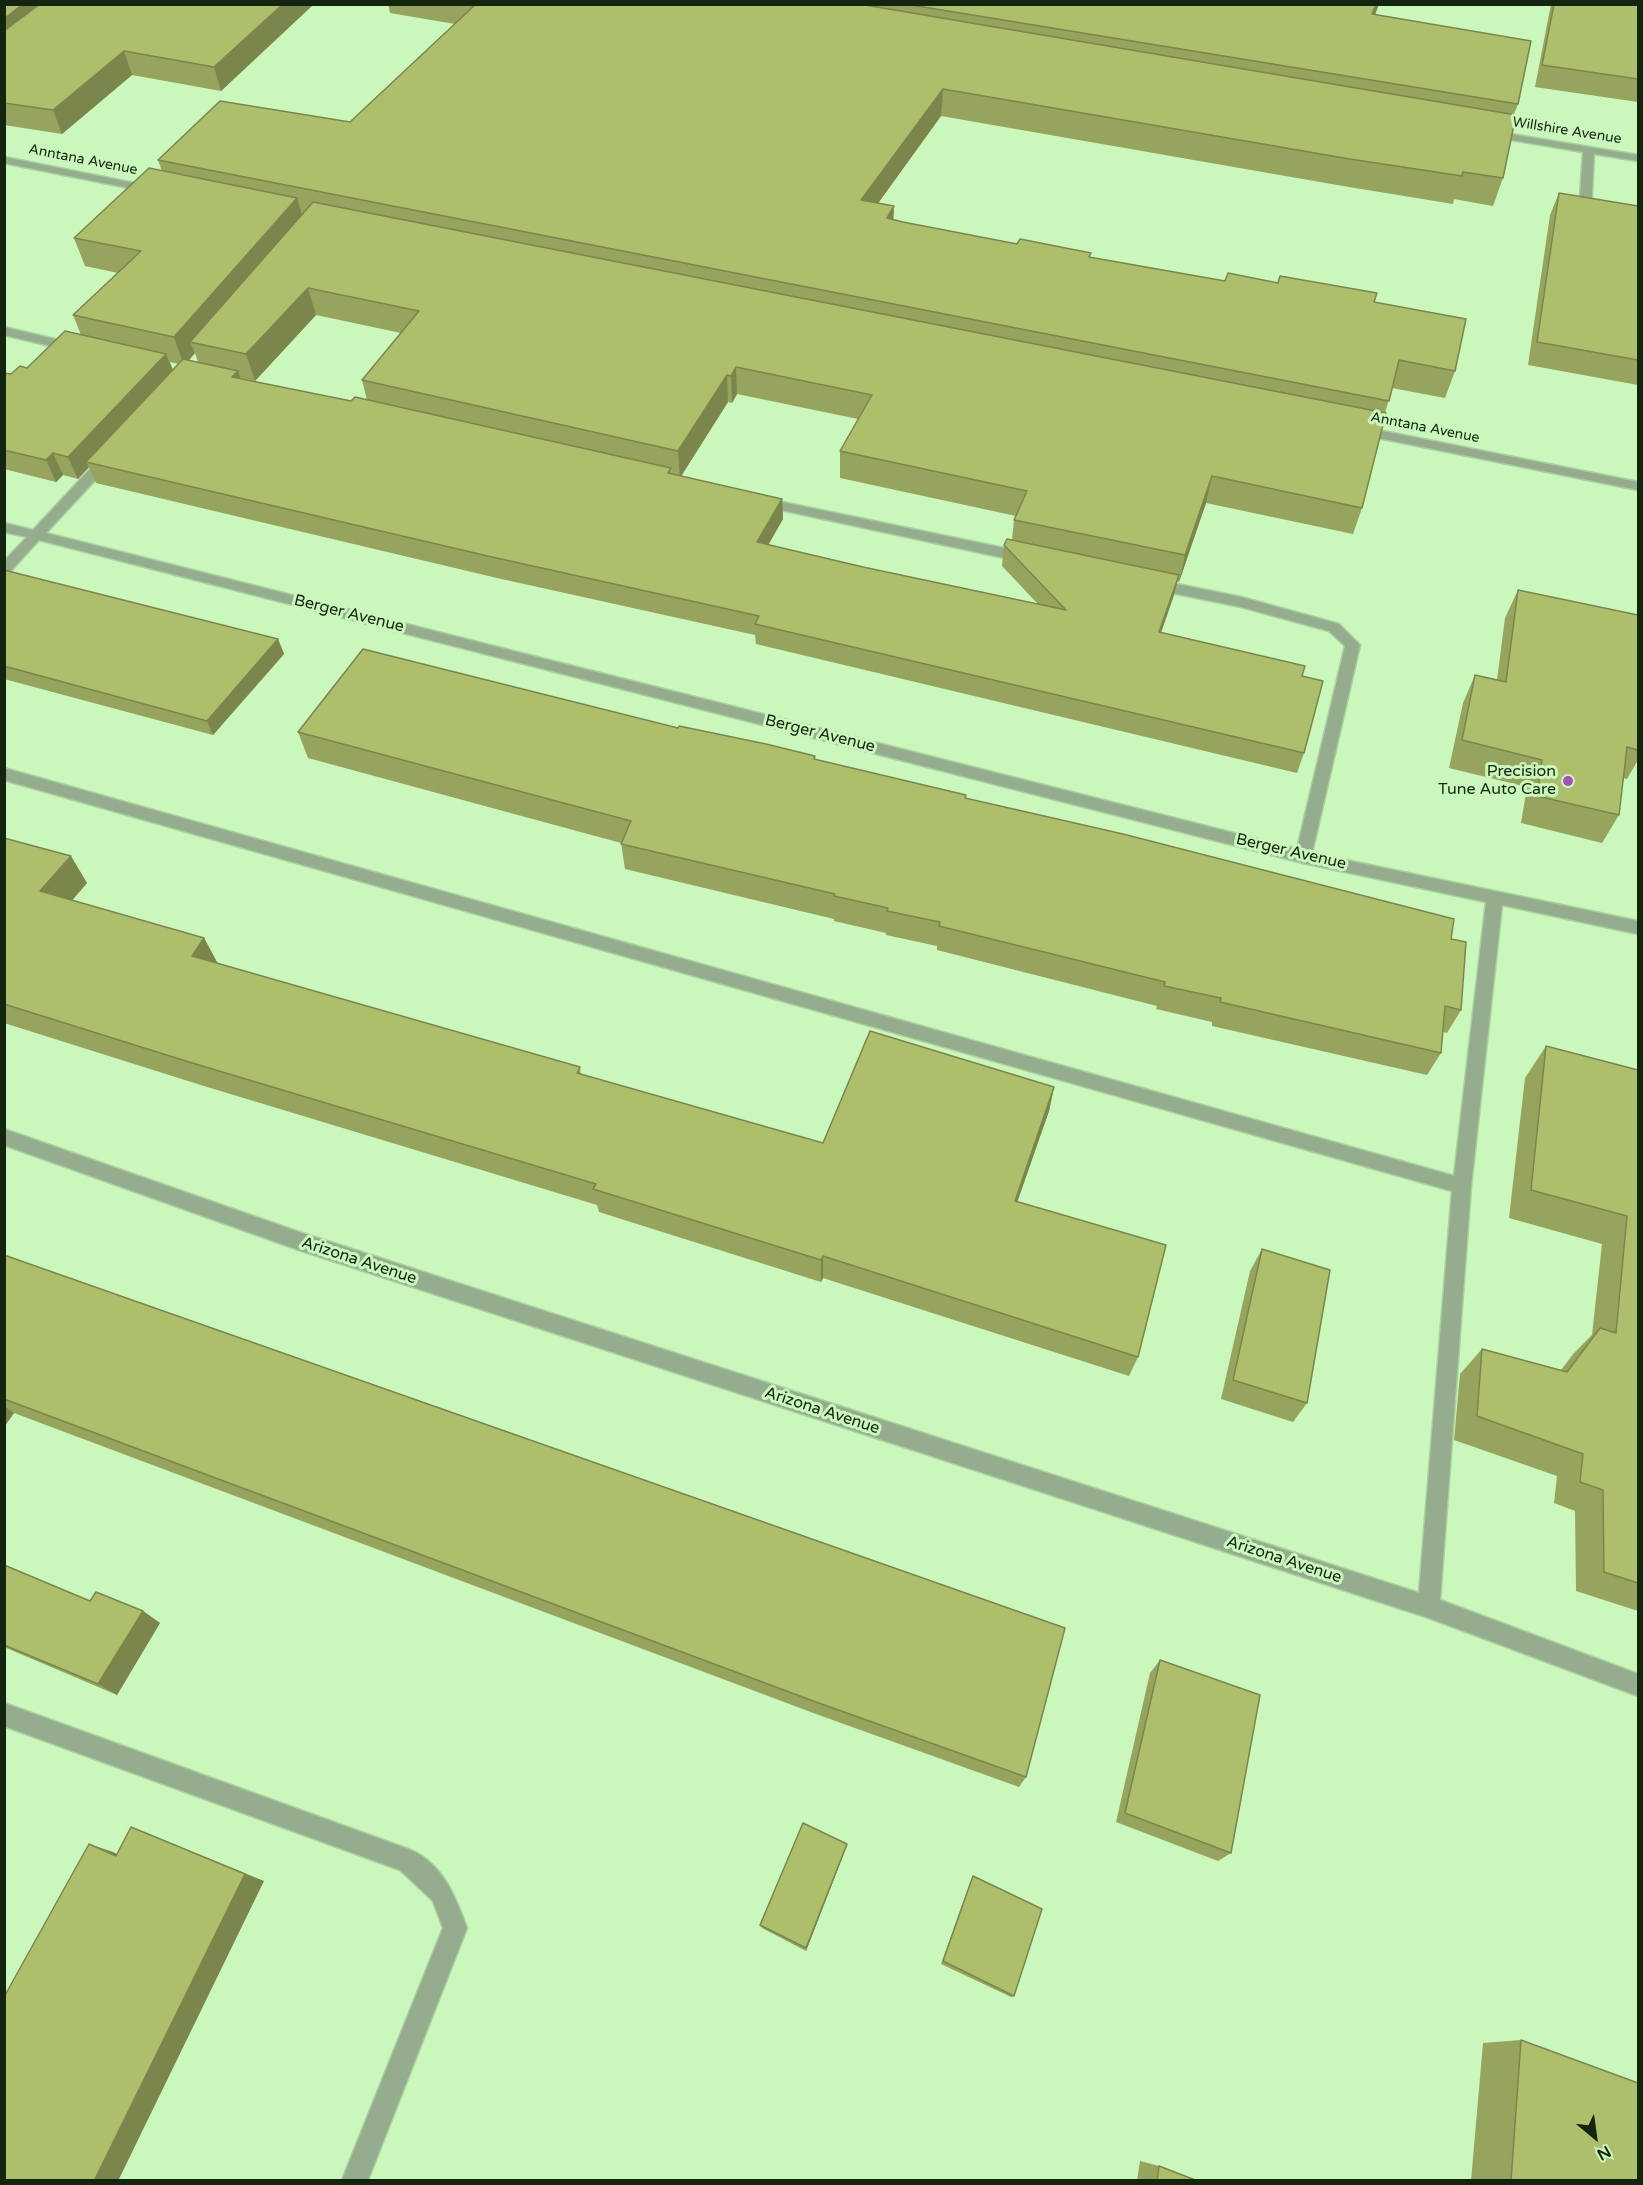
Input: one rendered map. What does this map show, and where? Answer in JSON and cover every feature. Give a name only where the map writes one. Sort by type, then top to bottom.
[{"type":"street","name":"Willshire Avenue","points":[[1472,130],[1638,158]]},
{"type":"street","points":[[1585,213],[1589,150]]},
{"type":"street","name":"Anntana Avenue","points":[[4,160],[166,192]]},
{"type":"street","points":[[5,331],[96,352]]},
{"type":"street","name":"Anntana Avenue","points":[[1346,428],[1638,486]]},
{"type":"street","points":[[4,570],[115,450]]},
{"type":"street","points":[[741,497],[1042,561]]},
{"type":"street","name":"Berger Avenue","points":[[4,527],[1303,856],[1638,927]]},
{"type":"street","points":[[1135,580],[1241,602],[1334,627],[1353,645],[1303,856]]},
{"type":"street","points":[[4,774],[1462,1186]]},
{"type":"street","points":[[1429,1606],[1462,1186],[1495,896]]},
{"type":"street","name":"Arizona Avenue","points":[[4,1137],[307,1244],[1429,1606],[1638,1684]]},
{"type":"street","points":[[6,1719],[408,1861],[442,1893],[455,1928],[355,2181]]},
{"type":"building","points":[[4,4],[23,4],[4,19]]},
{"type":"building","points":[[40,4],[283,4],[214,67],[124,51],[53,110],[4,103],[4,31]]},
{"type":"building","points":[[476,4],[859,4],[1516,115],[1503,178],[1463,172],[1462,176],[1350,159],[943,89],[861,200],[894,206],[887,218],[903,222],[1017,244],[1020,239],[1091,253],[1089,257],[1225,281],[1228,273],[1278,283],[1280,276],[1377,293],[1374,302],[1466,319],[1455,371],[1399,360],[1389,401],[158,160],[220,101],[350,122]]},
{"type":"building","points":[[905,4],[1376,4],[1372,14],[1531,41],[1518,104]]},
{"type":"building","points":[[1554,4],[1638,4],[1638,79],[1542,65]]},
{"type":"building","points":[[149,168],[297,198],[174,337],[73,315],[141,251],[74,238]]},
{"type":"building","points":[[1559,193],[1638,206],[1638,360],[1537,342]]},
{"type":"building","points":[[313,202],[1386,413],[1362,508],[1212,476],[1185,555],[1014,520],[1027,491],[840,451],[872,395],[736,367],[731,376],[727,375],[678,451],[362,380],[419,311],[308,288],[246,354],[190,342]]},
{"type":"building","points":[[65,331],[166,354],[68,457],[53,453],[46,460],[4,450],[4,373],[11,374],[20,366],[27,368]]},
{"type":"building","points":[[183,359],[238,371],[232,377],[351,401],[355,397],[671,468],[668,473],[782,499],[757,542],[863,567],[1066,610],[1004,545],[1007,539],[1179,575],[1159,632],[1305,666],[1302,676],[1323,681],[1304,753],[755,624],[759,616],[492,557],[86,462]]},
{"type":"building","points":[[4,570],[278,639],[207,721],[4,666]]},
{"type":"building","points":[[1518,590],[1638,615],[1638,750],[1627,747],[1619,815],[1537,796],[1542,760],[1462,740],[1475,675],[1506,682]]},
{"type":"building","points":[[363,649],[678,728],[679,726],[815,756],[814,759],[966,795],[965,798],[1123,834],[1454,919],[1451,939],[1466,942],[1461,1010],[1445,1006],[1441,1053],[1220,1002],[1221,998],[1164,986],[1165,982],[939,926],[940,922],[887,911],[888,908],[834,896],[835,894],[621,844],[631,821],[298,732]]},
{"type":"building","points":[[4,838],[71,856],[40,891],[204,938],[192,956],[580,1067],[577,1073],[823,1143],[870,1031],[1054,1087],[1015,1201],[1166,1245],[1138,1357],[823,1256],[821,1260],[593,1189],[596,1184],[4,1004]]},
{"type":"building","points":[[1546,1046],[1638,1070],[1638,1583],[1604,1572],[1603,1490],[1580,1482],[1583,1454],[1477,1416],[1482,1349],[1567,1372],[1600,1328],[1616,1333],[1627,1216],[1531,1190]]},
{"type":"building","points":[[1262,1249],[1330,1270],[1307,1403],[1233,1380]]},
{"type":"building","points":[[4,1255],[1065,1628],[1026,1777],[816,1702],[4,1399]]},
{"type":"building","points":[[4,1565],[90,1601],[96,1592],[143,1611],[98,1684],[4,1645]]},
{"type":"building","points":[[1160,1660],[1260,1695],[1231,1853],[1125,1813]]},
{"type":"building","points":[[803,1823],[847,1844],[806,1948],[760,1925]]},
{"type":"building","points":[[131,1827],[245,1874],[94,2181],[4,2181],[4,1997],[89,1844],[116,1856]]},
{"type":"building","points":[[973,1876],[1042,1909],[1014,1996],[943,1961]]},
{"type":"building","points":[[1521,2040],[1638,2083],[1638,2181],[1511,2181]]},
{"type":"building","points":[[1159,2166],[1198,2181],[1157,2181]]},
{"type":"place","name":"Precision Tune Auto Care","points":[[1568,781]]}]
